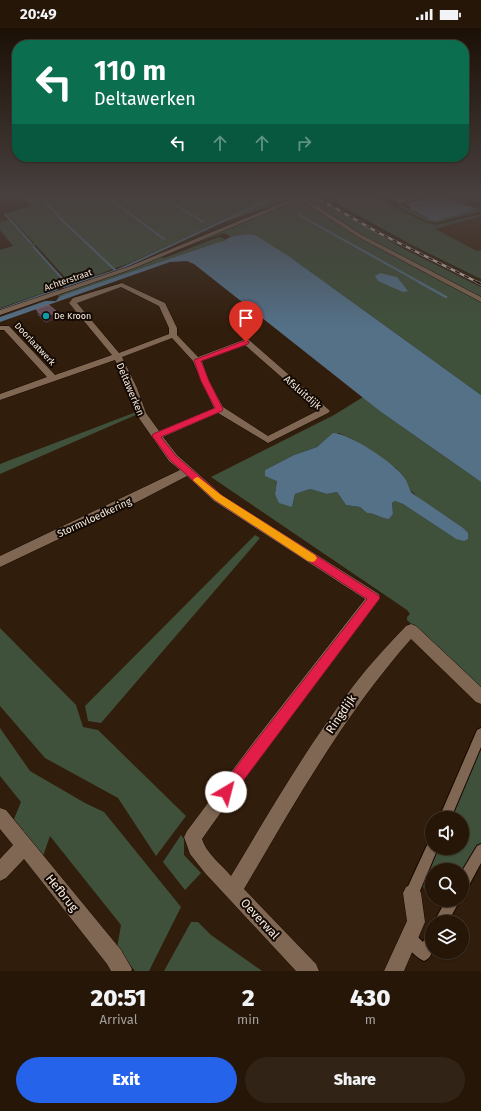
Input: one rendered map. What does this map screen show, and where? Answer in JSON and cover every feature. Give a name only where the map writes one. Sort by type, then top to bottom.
[{"type":"street","name":"Achterstraat","points":[[0,313],[130,268],[197,240]]},
{"type":"street","name":"Achterstraat","points":[[368,240],[481,300]]},
{"type":"street","points":[[156,436],[219,409],[205,381],[197,360],[173,335],[173,328],[162,305],[125,286],[116,286],[76,300],[73,303],[117,356],[173,335]]},
{"type":"street","name":"Doorlaatwerk","points":[[0,328],[6,328],[53,378]]},
{"type":"street","name":"Afsluitdijk","points":[[197,360],[246,342],[325,411],[268,440],[219,409]]},
{"type":"street","name":"Deltawerken","points":[[0,397],[117,356],[133,388],[141,414],[173,458],[218,498],[374,598],[265,739],[193,837],[196,848],[212,867]]},
{"type":"street","name":"Stormvloedkering","points":[[0,562],[135,498],[188,471]]},
{"type":"street","name":"Ringdijk","points":[[233,890],[325,737],[361,685],[386,655],[411,630],[481,697]]},
{"type":"street","points":[[448,811],[481,734]]},
{"type":"street","name":"Hefbrug","points":[[0,816],[114,957],[122,969],[121,971]]},
{"type":"street","points":[[0,872],[24,846]]},
{"type":"street","points":[[469,871],[481,850]]},
{"type":"street","points":[[394,971],[416,922],[412,893],[429,855]]},
{"type":"street","name":"Oeverwal","points":[[212,867],[308,971]]},
{"type":"street","points":[[409,938],[424,954],[425,952]]},
{"type":"shaded area","points":[[456,240],[481,240],[481,250],[477,251]]},
{"type":"green space","points":[[8,240],[27,240],[30,243],[34,243],[31,240],[180,240],[127,264],[71,284],[36,245],[32,245],[66,285],[0,308],[0,250],[13,246]]},
{"type":"green space","points":[[199,240],[204,240],[165,254]]},
{"type":"green space","points":[[211,240],[225,240],[224,242],[219,242],[59,297],[57,295],[161,256],[164,258]]},
{"type":"green space","points":[[257,240],[367,240],[481,301],[481,395],[290,257]]},
{"type":"green space","points":[[370,240],[389,240],[481,287],[481,299]]},
{"type":"green space","points":[[403,240],[456,240],[477,251],[481,250],[481,279]]},
{"type":"green space","points":[[363,397],[381,412],[481,482],[481,689],[407,620],[407,617],[410,614],[407,610],[211,477],[334,415]],"holes":[[[339,433],[350,438],[396,468],[405,478],[408,488],[421,500],[456,539],[403,504],[395,501],[392,503],[393,514],[389,519],[367,513],[360,507],[346,505],[337,492],[327,494],[310,489],[295,494],[292,507],[275,494],[277,481],[265,470],[294,455],[317,447],[333,434]]]},
{"type":"green space","points":[[136,412],[138,414],[0,474],[0,464]]},
{"type":"green space","points":[[255,535],[260,538],[101,723],[88,721],[85,706]]},
{"type":"green space","points":[[0,628],[76,705],[83,727],[98,730],[186,816],[156,856],[118,798],[45,758],[0,706]]},
{"type":"green space","points":[[0,728],[30,771],[85,803],[104,812],[181,907],[149,971],[135,971],[117,948],[121,925],[50,836],[43,856],[14,819],[21,802],[0,776]]},
{"type":"green space","points":[[481,741],[481,844],[469,866],[469,863],[429,863],[432,855],[469,855],[469,811],[451,811]]},
{"type":"green space","points":[[181,835],[184,839],[184,855],[201,873],[185,890],[163,862]]},
{"type":"green space","points":[[425,872],[425,889],[420,884]]},
{"type":"green space","points":[[191,922],[198,922],[211,935],[262,971],[164,971]]},
{"type":"water","points":[[226,240],[263,240],[290,257],[481,395],[481,482],[381,412],[194,264],[187,261],[170,262],[0,322],[0,317],[45,301],[56,301],[59,297],[66,294],[219,242]]},
{"type":"water","points":[[380,273],[397,277],[408,291],[403,292],[378,281],[375,276]]},
{"type":"water","points":[[333,433],[340,434],[360,443],[391,464],[404,477],[412,493],[463,528],[468,533],[468,539],[464,541],[456,539],[403,504],[395,501],[392,503],[393,514],[389,519],[367,513],[360,507],[346,505],[337,492],[327,494],[310,489],[295,494],[292,507],[279,503],[275,494],[277,481],[265,476],[265,470],[294,455],[317,447]]},
{"type":"building","points":[[49,305],[57,312],[44,317],[36,309]]},
{"type":"waterway","points":[[28,240],[31,243]]},
{"type":"waterway","points":[[83,240],[115,270]]},
{"type":"waterway","points":[[77,283],[118,270],[183,240]]},
{"type":"waterway","points":[[344,240],[421,283]]},
{"type":"waterway","points":[[33,246],[66,283]]},
{"type":"waterway","points":[[69,286],[80,282]]},
{"type":"waterway","points":[[419,282],[446,297]]},
{"type":"waterway","points":[[64,287],[69,286]]},
{"type":"waterway","points":[[0,310],[57,290]]},
{"type":"railway","points":[[393,240],[481,284]]},
{"type":"slow traffic","points":[[198,480],[218,498],[312,558]]},
{"type":"place","name":"De Kroon","points":[[46,316]]},
{"type":"route","points":[[226,792],[260,745],[374,598],[218,498],[173,458],[156,436],[219,409],[205,381],[197,360],[246,342]]}]
